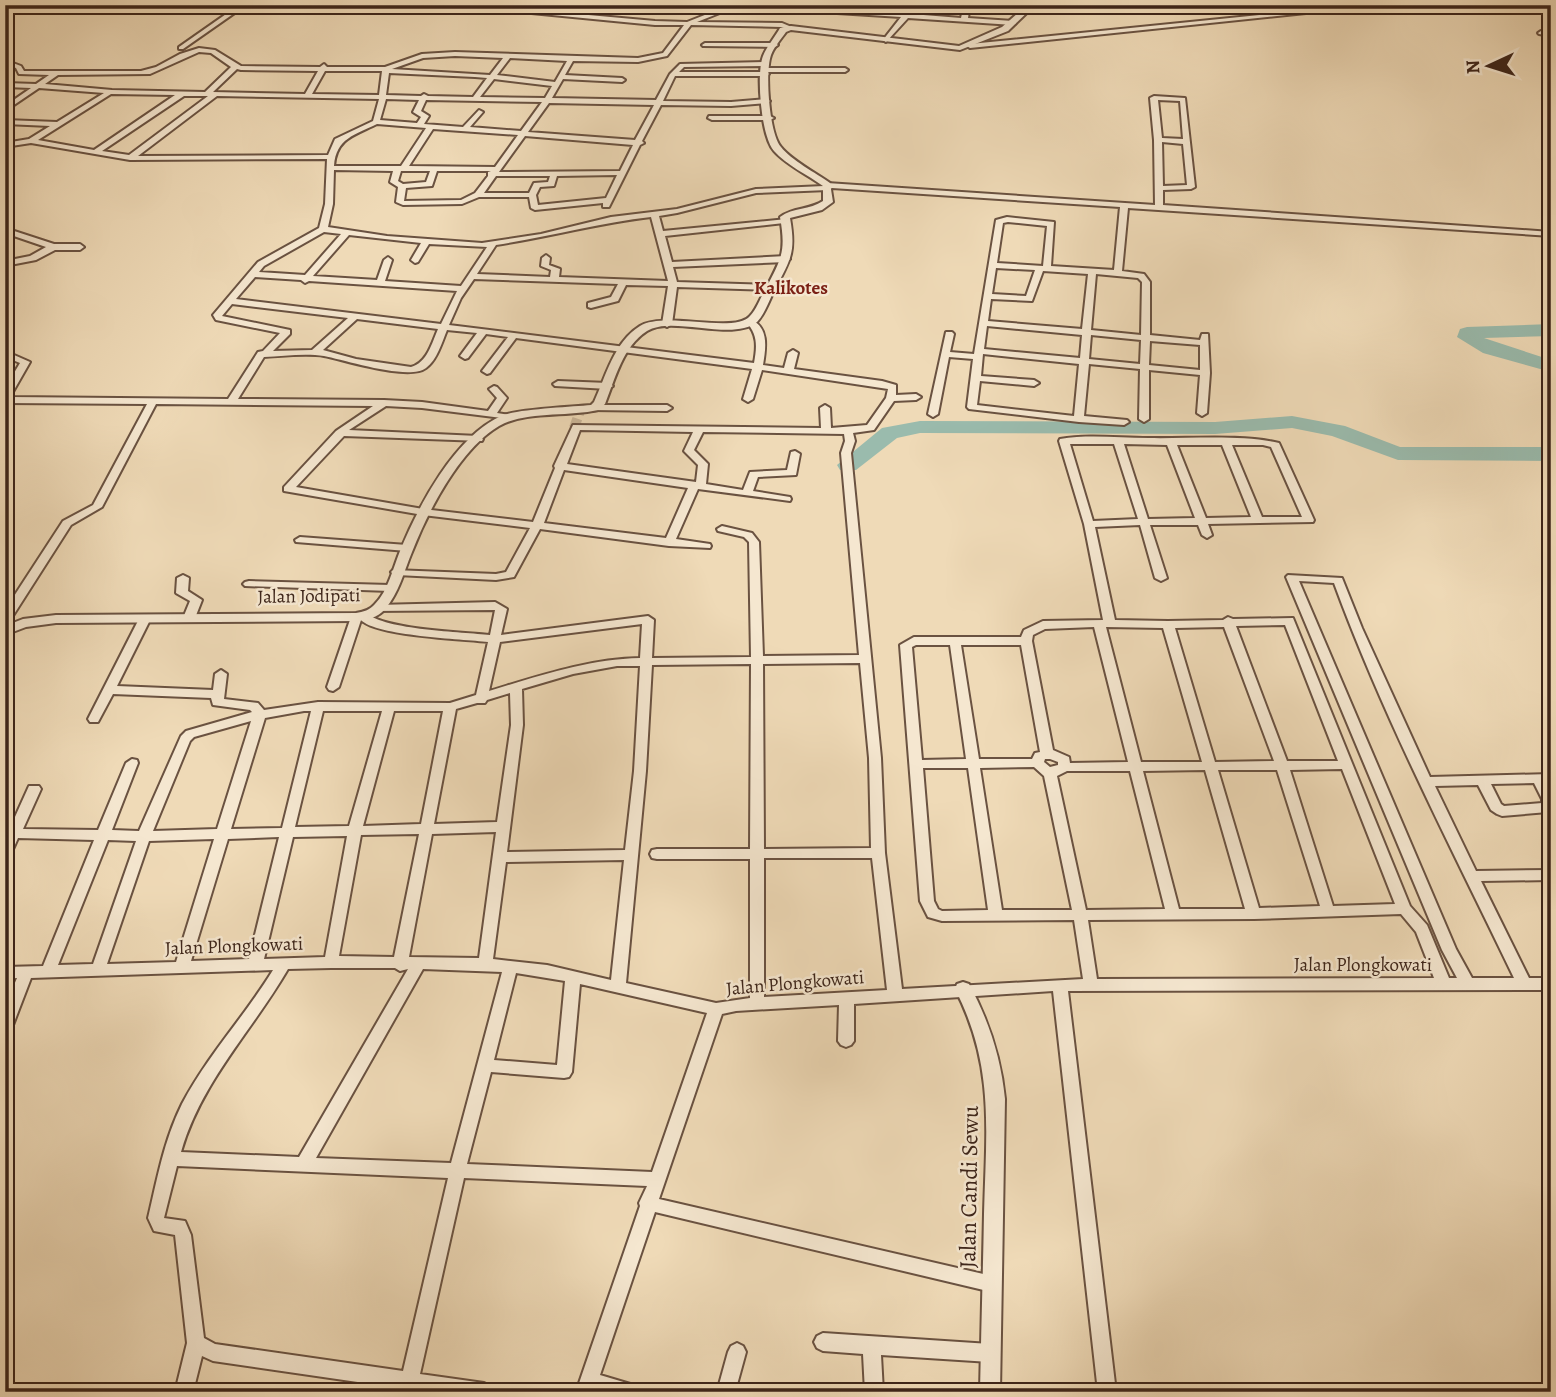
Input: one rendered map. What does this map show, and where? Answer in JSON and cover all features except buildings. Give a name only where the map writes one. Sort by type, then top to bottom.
[{"type":"street","points":[[181,48],[243,5]]},
{"type":"street","points":[[453,5],[655,23],[787,27],[953,48],[1380,5]]},
{"type":"street","points":[[540,12],[549,5]]},
{"type":"street","points":[[5,62],[19,67],[21,73],[153,72],[198,50],[219,54],[235,67],[324,66],[559,80],[623,70],[664,55],[690,22],[737,5]]},
{"type":"street","points":[[886,40],[915,5]]},
{"type":"street","points":[[964,20],[967,5]]},
{"type":"street","points":[[971,45],[1013,23],[1032,5]]},
{"type":"street","points":[[828,186],[775,147],[766,101],[766,69],[775,45],[783,30],[807,7],[1013,23]]},
{"type":"street","points":[[971,45],[982,21]]},
{"type":"street","points":[[1541,33],[1551,34]]},
{"type":"street","points":[[705,45],[775,45]]},
{"type":"street","points":[[386,70],[430,55],[509,55],[571,60],[623,70]]},
{"type":"street","points":[[475,97],[509,55]]},
{"type":"street","points":[[478,195],[548,98],[571,60]]},
{"type":"street","points":[[611,219],[606,205],[608,200],[640,143],[673,74],[682,65],[691,63],[766,69],[845,70]]},
{"type":"street","points":[[308,94],[324,66]]},
{"type":"street","points":[[130,158],[213,93],[235,67]]},
{"type":"street","points":[[376,122],[382,108],[381,95],[386,70]]},
{"type":"street","points":[[606,101],[623,70]]},
{"type":"street","points":[[5,109],[56,72]]},
{"type":"street","points":[[31,141],[110,92],[135,73]]},
{"type":"street","points":[[5,85],[110,92],[661,102],[766,101]]},
{"type":"street","points":[[96,152],[183,93]]},
{"type":"street","points":[[420,125],[425,116],[417,112],[424,96]]},
{"type":"street","points":[[1159,188],[1191,187],[1183,99],[1180,97],[1154,98],[1159,207]]},
{"type":"street","points":[[466,128],[479,112]]},
{"type":"street","points":[[712,118],[770,118]]},
{"type":"street","points":[[5,122],[60,124]]},
{"type":"street","points":[[323,229],[329,204],[331,157],[338,141],[376,122],[640,143]]},
{"type":"street","points":[[431,126],[400,169],[394,182],[402,186],[428,185],[434,169]]},
{"type":"street","points":[[5,145],[31,141],[130,158],[331,157]]},
{"type":"street","points":[[1158,141],[1188,142]]},
{"type":"street","points":[[331,168],[554,174],[623,173]]},
{"type":"street","points":[[554,174],[551,184],[537,186],[532,195],[534,208],[608,200]]},
{"type":"street","points":[[402,186],[400,202],[403,203],[462,202],[478,195],[532,195]]},
{"type":"street","points":[[662,234],[784,221],[795,212],[825,206],[828,186]]},
{"type":"street","points":[[266,354],[287,332],[217,316],[251,275],[272,256],[323,229],[463,246],[493,244],[611,219],[655,215],[756,191],[828,186],[1551,234]]},
{"type":"street","points":[[1118,273],[1124,205]]},
{"type":"street","points":[[655,215],[673,284],[667,324]]},
{"type":"street","points":[[594,408],[608,386],[623,348],[645,327],[667,324],[732,326],[750,322],[758,315],[786,259],[789,240],[784,221]]},
{"type":"street","points":[[987,296],[1029,299],[1044,268],[1051,224],[1000,221],[994,265],[987,296],[978,354],[972,412],[1124,422]]},
{"type":"street","points":[[5,230],[53,247],[79,247]]},
{"type":"street","points":[[305,280],[347,232]]},
{"type":"street","points":[[415,260],[426,240]]},
{"type":"street","points":[[232,402],[257,356],[266,354],[315,353],[415,370],[430,357],[463,289],[493,244]]},
{"type":"street","points":[[5,264],[33,258],[53,247]]},
{"type":"street","points":[[546,258],[545,266],[556,269],[554,279]]},
{"type":"street","points":[[669,265],[786,259]]},
{"type":"street","points":[[380,283],[388,260]]},
{"type":"street","points":[[994,265],[1118,273],[1145,279],[1144,419]]},
{"type":"street","points":[[1079,419],[1092,272]]},
{"type":"street","points":[[251,275],[463,289]]},
{"type":"street","points":[[471,276],[773,288]]},
{"type":"street","points":[[591,306],[615,299],[624,281]]},
{"type":"street","points":[[230,301],[623,348],[889,386],[894,390],[870,428],[848,431],[576,427],[538,524],[509,576],[397,572]]},
{"type":"street","points":[[315,353],[355,316]]},
{"type":"street","points":[[748,399],[757,368],[759,331],[750,322]]},
{"type":"street","points":[[984,323],[1205,340],[1202,413]]},
{"type":"street","points":[[555,341],[562,328]]},
{"type":"street","points":[[465,356],[483,332]]},
{"type":"street","points":[[933,414],[949,334]]},
{"type":"street","points":[[487,371],[513,335]]},
{"type":"street","points":[[788,372],[793,353]]},
{"type":"street","points":[[947,354],[978,354],[1205,373]]},
{"type":"street","points":[[5,355],[25,362],[5,399],[384,403],[507,417],[594,408],[667,408]]},
{"type":"street","points":[[975,378],[1034,383]]},
{"type":"street","points":[[558,384],[608,386]]},
{"type":"street","points":[[491,414],[502,398],[494,388]]},
{"type":"street","points":[[891,398],[916,397]]},
{"type":"street","points":[[7,626],[67,523],[97,507],[153,401]]},
{"type":"street","points":[[384,403],[351,423],[288,489],[423,512],[706,546]]},
{"type":"street","points":[[825,408],[826,430]]},
{"type":"street","name":"Jalan Jodipati","points":[[7,626],[34,620],[145,618],[193,607],[359,617],[377,609],[390,588],[423,512],[447,474],[494,423],[507,417]]},
{"type":"street","points":[[669,542],[698,485],[704,464],[689,451],[699,429]]},
{"type":"street","points":[[848,431],[850,440],[846,453],[875,758],[878,853],[895,994]]},
{"type":"street","points":[[340,433],[478,439]]},
{"type":"street","points":[[1118,440],[1161,578]]},
{"type":"street","points":[[1088,524],[1301,522],[1310,518],[1275,445],[1064,441],[1088,524],[1106,620],[1173,914]]},
{"type":"street","points":[[1171,441],[1207,535]]},
{"type":"street","points":[[1225,442],[1258,521]]},
{"type":"street","points":[[747,493],[754,474],[792,473],[795,454]]},
{"type":"street","points":[[559,466],[786,499]]},
{"type":"street","points":[[722,530],[745,533],[754,542],[759,659],[757,1004]]},
{"type":"street","points":[[300,540],[407,548]]},
{"type":"street","points":[[1468,984],[1449,950],[1290,577],[1338,580],[1356,628],[1426,782],[1524,984]]},
{"type":"street","points":[[183,578],[182,593],[193,607]]},
{"type":"street","points":[[249,584],[390,588]]},
{"type":"street","points":[[377,609],[501,608],[481,700]]},
{"type":"street","points":[[333,688],[359,617],[390,628],[496,639],[572,631],[646,619],[649,622],[618,987]]},
{"type":"street","points":[[94,719],[145,618]]},
{"type":"street","points":[[1091,986],[1080,913],[1050,773],[1042,758],[1026,641],[1031,630],[1043,625],[1106,620],[1168,625],[1289,621],[1404,909],[1422,929],[1444,984]]},
{"type":"street","points":[[1228,621],[1283,767],[1328,911]]},
{"type":"street","points":[[1168,625],[1254,914]]},
{"type":"street","points":[[1026,641],[914,640],[906,645],[928,906],[933,913],[942,916],[1080,913],[1254,914],[1404,909]]},
{"type":"street","points":[[956,641],[996,915]]},
{"type":"street","points":[[98,970],[144,836],[186,736],[259,713],[318,706],[450,707],[590,666],[645,659],[866,659]]},
{"type":"street","points":[[221,674],[218,703],[254,706],[259,713]]},
{"type":"street","points":[[485,964],[517,725],[516,687]]},
{"type":"street","points":[[109,690],[218,694]]},
{"type":"street","points":[[255,964],[318,706]]},
{"type":"street","points":[[400,965],[450,707]]},
{"type":"street","points":[[331,962],[355,830],[389,708]]},
{"type":"street","points":[[182,966],[259,713]]},
{"type":"street","points":[[917,764],[1042,758],[1064,763],[1212,768],[1346,765]]},
{"type":"street","points":[[48,972],[132,763]]},
{"type":"street","points":[[1050,773],[1059,772],[1064,763]]},
{"type":"street","points":[[1426,782],[1482,780],[1544,778],[1550,806],[1502,810],[1496,807],[1482,780]]},
{"type":"street","points":[[5,853],[10,833],[34,789]]},
{"type":"street","points":[[10,833],[144,836],[504,827]]},
{"type":"street","points":[[657,854],[878,853]]},
{"type":"street","points":[[500,857],[631,855]]},
{"type":"street","points":[[1470,876],[1551,875]]},
{"type":"street","name":"Jalan Plongkowati","points":[[5,973],[331,962],[400,965],[485,964],[573,977],[716,1009],[847,997],[1060,985],[1551,984]]},
{"type":"street","points":[[184,1392],[196,1343],[183,1235],[179,1226],[160,1226],[156,1223],[183,1121],[195,1095],[263,1000],[284,964]]},
{"type":"street","points":[[304,1164],[418,964]]},
{"type":"street","points":[[408,1385],[458,1169],[511,966]]},
{"type":"street","points":[[5,1024],[26,972]]},
{"type":"street","points":[[484,1065],[564,1072],[573,977]]},
{"type":"street","points":[[1060,985],[1107,1392]]},
{"type":"street","name":"Jalan Candi Sewu","points":[[963,989],[983,1031],[994,1078],[996,1168],[989,1392]]},
{"type":"street","points":[[846,1041],[847,997]]},
{"type":"street","points":[[631,1392],[586,1386],[716,1009]]},
{"type":"street","points":[[173,1159],[656,1179]]},
{"type":"street","points":[[647,1203],[992,1284]]},
{"type":"street","points":[[823,1342],[990,1353]]},
{"type":"street","points":[[196,1343],[213,1352],[408,1385],[484,1392]]},
{"type":"street","points":[[872,1346],[874,1392]]},
{"type":"street","points":[[726,1392],[737,1352]]},
{"type":"waterway","points":[[1551,330],[1467,333],[1467,337],[1490,349],[1551,366]]},
{"type":"waterway","points":[[848,465],[890,433],[920,427],[1215,428],[1292,422],[1337,431],[1398,453],[1551,454]]},
{"type":"tunnel","points":[[574,428],[580,411]]},
{"type":"district","name":"Kalikotes","points":[[791,288]]}]
